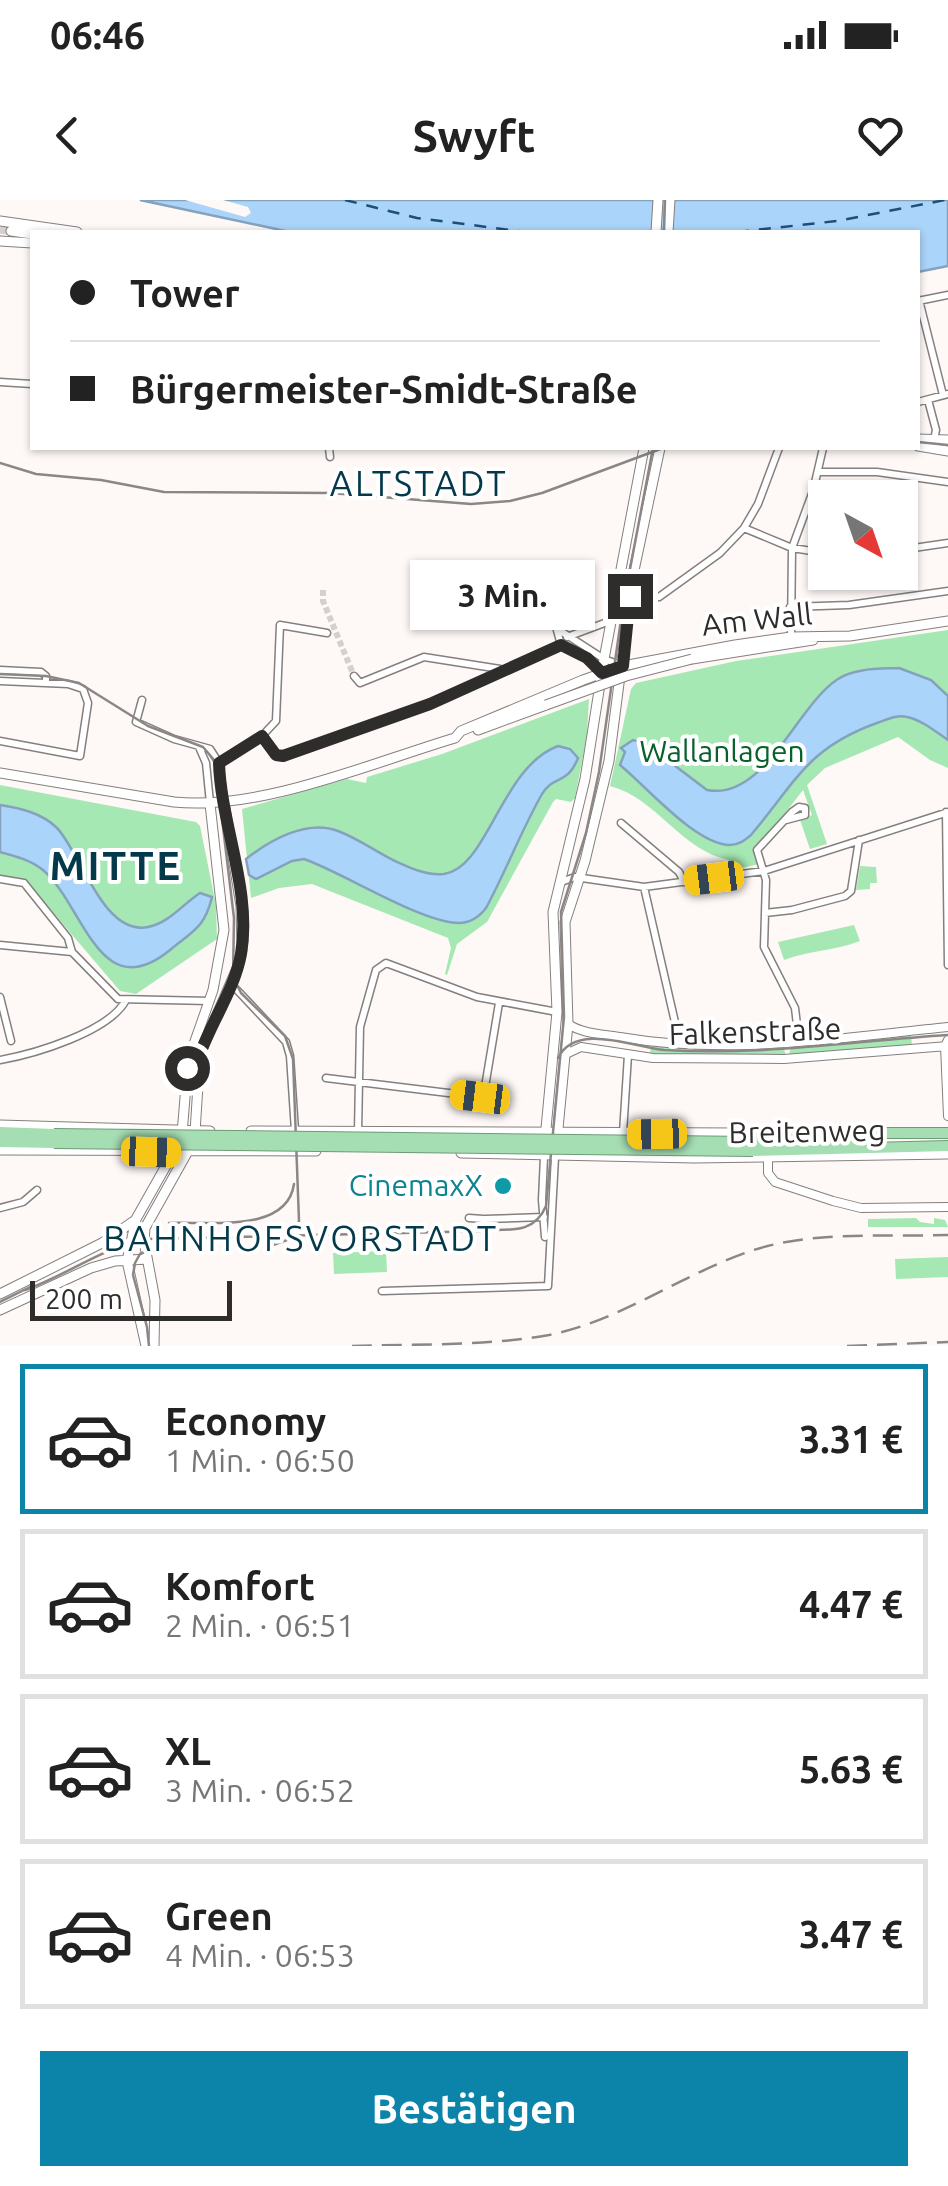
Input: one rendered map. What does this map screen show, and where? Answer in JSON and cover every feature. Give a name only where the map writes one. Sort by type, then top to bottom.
[{"type":"highway","points":[[0,1129],[54,1138]]},
{"type":"highway","points":[[738,1133],[866,1131],[886,1135]]},
{"type":"highway","points":[[753,1147],[867,1140],[886,1135]]},
{"type":"highway","name":"Breitenweg","points":[[886,1135],[944,1144]]},
{"type":"highway","points":[[0,1142],[54,1138],[753,1147],[944,1144]]},
{"type":"main road","points":[[656,230],[658,200]]},
{"type":"main road","points":[[668,230],[670,200]]},
{"type":"main road","points":[[0,221],[63,230]]},
{"type":"main road","points":[[11,231],[30,234]]},
{"type":"main road","points":[[0,241],[30,243]]},
{"type":"main road","points":[[920,442],[948,440]]},
{"type":"main road","points":[[920,443],[948,451]]},
{"type":"main road","points":[[549,1157],[545,1134],[557,1012],[552,934],[586,779],[608,634],[644,450]]},
{"type":"main road","points":[[549,1157],[558,1134],[566,1054],[565,922],[610,761],[630,596],[660,450]]},
{"type":"main road","name":"Am Wall","points":[[0,772],[174,802],[224,802],[285,790],[455,738],[460,732],[623,666],[792,637],[850,636],[948,621]]},
{"type":"main road","points":[[608,634],[616,642],[625,639]]},
{"type":"main road","points":[[455,738],[626,676],[692,659],[810,642],[819,636]]},
{"type":"main road","points":[[154,1346],[155,1300],[144,1237],[148,1218],[189,1139],[207,1035],[240,960],[242,934],[224,802]]},
{"type":"main road","points":[[146,1346],[127,1260],[136,1220],[174,1153],[189,1139],[187,1068],[221,959],[224,918],[210,804]]},
{"type":"main road","points":[[187,1068],[199,1068]]},
{"type":"main road","points":[[0,1129],[189,1139]]},
{"type":"main road","name":"Breitenweg","points":[[189,1139],[295,1131],[738,1133]]},
{"type":"main road","points":[[468,1133],[462,1147],[469,1153]]},
{"type":"main road","points":[[0,1150],[174,1153],[189,1139]]},
{"type":"main road","name":"Breitenweg","points":[[189,1139],[549,1157],[768,1157],[944,1144]]},
{"type":"main road","points":[[0,1294],[102,1243],[136,1220]]},
{"type":"main road","points":[[0,1310],[91,1268],[147,1259]]},
{"type":"street","points":[[920,300],[948,294]]},
{"type":"street","points":[[920,307],[946,394],[920,402]]},
{"type":"street","points":[[0,382],[30,384]]},
{"type":"street","points":[[928,400],[936,430],[934,440]]},
{"type":"street","points":[[329,450],[330,458]]},
{"type":"street","points":[[630,596],[651,599],[668,592],[720,553],[744,528],[764,490],[778,450]]},
{"type":"street","points":[[792,637],[792,548],[823,450]]},
{"type":"street","points":[[818,472],[878,472],[948,482]]},
{"type":"street","points":[[744,528],[792,548],[808,550]]},
{"type":"street","points":[[918,548],[948,544]]},
{"type":"street","points":[[546,590],[561,645]]},
{"type":"street","points":[[790,607],[849,605],[948,592]]},
{"type":"street","points":[[567,637],[611,620]]},
{"type":"street","points":[[219,763],[273,726],[279,712],[276,674],[280,625],[327,632]]},
{"type":"street","points":[[559,630],[604,659],[623,666]]},
{"type":"street","points":[[357,680],[424,657],[513,668],[561,645]]},
{"type":"street","points":[[561,645],[587,658],[602,673]]},
{"type":"street","points":[[262,736],[276,755],[283,756],[387,721],[502,669]]},
{"type":"street","points":[[0,670],[41,672],[46,682]]},
{"type":"street","points":[[0,680],[78,687],[86,694],[80,756],[0,741]]},
{"type":"street","points":[[142,700],[136,722],[202,747],[219,763],[224,802]]},
{"type":"street","points":[[202,747],[208,768],[210,804]]},
{"type":"street","points":[[561,882],[579,878],[644,887],[764,871],[947,812],[948,966]]},
{"type":"street","points":[[786,820],[756,850],[764,871],[764,947],[795,1008],[799,1042]]},
{"type":"street","points":[[621,823],[680,872],[684,882]]},
{"type":"street","points":[[765,913],[845,896],[850,891],[860,840]]},
{"type":"street","points":[[0,879],[24,883],[68,938],[72,952],[118,999],[210,1001]]},
{"type":"street","points":[[644,887],[680,1044]]},
{"type":"street","points":[[0,945],[72,952]]},
{"type":"street","points":[[350,1150],[358,1142],[360,1026],[380,964],[499,1003],[557,1012]]},
{"type":"street","points":[[229,987],[237,990],[286,1042],[295,1131]]},
{"type":"street","points":[[0,996],[15,1058]]},
{"type":"street","points":[[0,1060],[94,1029],[119,1012],[126,1000]]},
{"type":"street","points":[[326,1078],[480,1097],[499,1003]]},
{"type":"street","name":"Falkenstraße","points":[[568,1024],[586,1032],[680,1044],[772,1045],[948,1028]]},
{"type":"street","points":[[947,1044],[948,1116]]},
{"type":"street","name":"Falkenstraße","points":[[566,1054],[580,1047],[628,1055],[788,1059],[947,1044]]},
{"type":"street","points":[[623,1134],[628,1055]]},
{"type":"street","points":[[382,1291],[548,1286],[549,1157]]},
{"type":"street","points":[[768,1157],[768,1173],[775,1182],[833,1201],[861,1208],[948,1207]]},
{"type":"street","points":[[0,1207],[24,1202],[37,1190]]},
{"type":"street","points":[[469,1218],[547,1216]]},
{"type":"green space","name":"Wallanlagen","points":[[948,630],[948,768],[898,737],[825,768],[807,785],[827,844],[810,849],[800,820],[812,815],[803,790],[786,812],[789,823],[756,851],[759,864],[728,871],[729,860],[697,846],[642,801],[610,786],[631,689],[636,683],[736,661]]},
{"type":"green space","name":"Wallanlagen","points":[[589,699],[587,735],[575,798],[571,802],[553,802],[487,922],[457,944],[447,975],[451,948],[448,938],[312,884],[279,888],[251,898],[242,809],[347,779],[366,783],[367,777],[442,754]]},
{"type":"green space","points":[[0,785],[196,822],[216,905],[217,939],[136,994],[120,991],[27,882],[0,877]]},
{"type":"green space","points":[[860,866],[876,867],[877,883],[870,883],[870,889],[856,890]]},
{"type":"green space","points":[[854,925],[860,941],[784,960],[778,942]]},
{"type":"green space","points":[[911,1035],[912,1045],[789,1055],[791,1045]]},
{"type":"green space","points":[[651,1044],[783,1046],[786,1055],[650,1055]]},
{"type":"green space","points":[[916,1218],[934,1224],[934,1218],[945,1220],[948,1227],[868,1227],[868,1219]]},
{"type":"green space","points":[[386,1251],[387,1272],[334,1274],[333,1253]]},
{"type":"green space","points":[[948,1257],[948,1277],[896,1279],[895,1259]]},
{"type":"water","points":[[140,200],[948,200],[948,266],[920,272],[920,230],[281,230]]},
{"type":"water","points":[[899,668],[931,680],[948,696],[948,740],[923,723],[903,716],[853,733],[818,755],[751,835],[736,844],[717,842],[687,825],[620,765],[625,752],[621,748],[633,740],[645,743],[707,790],[728,789],[763,767],[808,709],[838,679],[859,671]]},
{"type":"water","points":[[558,746],[570,749],[578,758],[574,767],[542,794],[486,908],[471,921],[443,921],[425,915],[304,859],[256,879],[249,875],[246,859],[289,833],[314,828],[345,834],[393,860],[431,874],[459,868],[472,854],[522,774]]},
{"type":"water","points":[[0,805],[38,815],[57,828],[118,919],[132,926],[148,927],[163,922],[200,893],[212,897],[206,915],[192,933],[146,965],[126,967],[109,959],[43,870],[0,852]]},
{"type":"pier","points":[[185,200],[223,200],[248,207],[251,213],[245,217]]},
{"type":"ferry route","points":[[345,200],[417,218],[510,230]]},
{"type":"ferry route","points":[[755,230],[837,221],[945,200]]},
{"type":"tunnel","points":[[0,229],[11,231]]},
{"type":"tunnel","points":[[323,590],[323,601],[354,676]]},
{"type":"tram line","points":[[664,230],[665,200]]},
{"type":"tram line","points":[[920,442],[948,445]]},
{"type":"tram line","points":[[489,1230],[530,1225],[546,1206],[564,1017],[561,912],[586,833],[599,772],[623,606],[653,450]]},
{"type":"tram line","points":[[0,463],[36,474],[101,480],[164,492],[330,493],[471,504],[510,501],[542,493],[658,450]]},
{"type":"tram line","points":[[0,674],[46,676],[79,683],[148,726],[203,747],[215,761],[234,918],[233,977],[241,993],[285,1036],[293,1059],[299,1221],[287,1240],[270,1246]]},
{"type":"tram line","points":[[558,1058],[566,1047],[591,1039],[664,1050],[736,1051],[948,1035]]},
{"type":"tram line","points":[[169,1223],[262,1218],[288,1200],[294,1184]]},
{"type":"tram line","points":[[25,1290],[116,1248],[147,1239],[486,1231]]},
{"type":"tram line","points":[[149,1346],[133,1275],[140,1254],[158,1246]]},
{"type":"tram line","points":[[0,1302],[34,1285]]},
{"type":"railway","points":[[352,1346],[476,1343],[549,1335],[600,1320],[720,1263],[769,1246],[845,1236],[948,1235]]},
{"type":"railway","points":[[847,1346],[948,1342]]},
{"type":"place","name":"CinemaxX","points":[[503,1186]]},
{"type":"district","name":"ALTSTADT","points":[[419,484]]},
{"type":"district","name":"MITTE","points":[[116,866]]},
{"type":"district","name":"BAHNHOFSVORSTADT","points":[[301,1239]]},
{"type":"route","points":[[187,1068],[199,1068],[200,1054],[242,950],[241,906],[219,763],[262,736],[276,755],[283,756],[336,740],[430,704],[561,645],[587,658],[602,673],[623,666],[630,596]]}]
